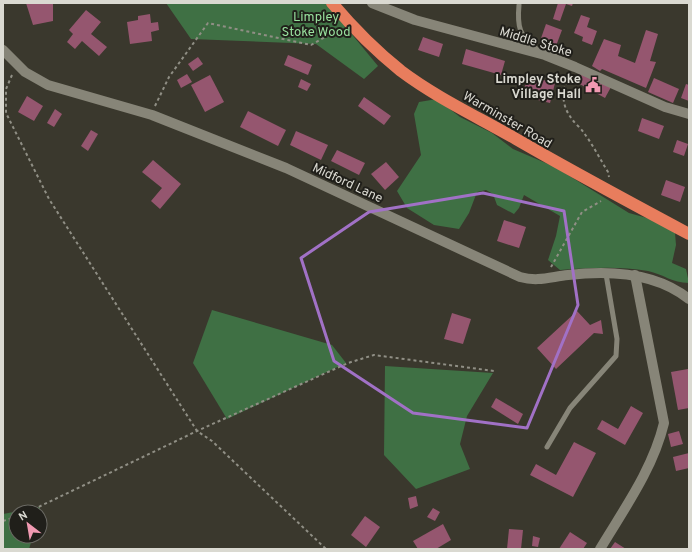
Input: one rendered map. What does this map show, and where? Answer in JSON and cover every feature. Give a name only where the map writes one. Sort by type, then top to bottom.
[{"type":"highway","name":"Warminster Road","points":[[332,3],[348,23],[402,71],[432,92],[608,191],[689,234]]},
{"type":"street","name":"Middle Stoke","points":[[372,3],[415,20],[545,55],[665,107],[689,114]]},
{"type":"street","name":"Midford Lane","points":[[3,50],[25,72],[48,85],[152,115],[286,168],[440,239],[505,271],[530,280],[573,274],[635,275],[662,282],[689,300]]},
{"type":"street","points":[[600,549],[649,466],[659,445],[664,423],[635,275]]},
{"type":"lane","points":[[519,5],[517,23],[522,34],[530,45],[545,55]]},
{"type":"lane","points":[[547,447],[570,408],[616,356],[617,339],[606,274]]},
{"type":"path","points":[[152,115],[169,78],[208,23],[310,45],[348,23]]},
{"type":"path","points":[[17,65],[6,89],[6,113],[49,199],[197,431],[212,441],[326,549]]},
{"type":"path","points":[[575,67],[564,85],[562,95],[571,118],[583,132],[608,172],[608,191]]},
{"type":"path","points":[[545,279],[582,212],[599,203]]},
{"type":"path","points":[[45,504],[197,431],[348,363],[374,355],[494,371]]},
{"type":"highlighted area","points":[[483,193],[564,211],[578,305],[527,428],[413,413],[334,361],[301,258],[369,212]]},
{"type":"green space","name":"Limpley Stoke Wood","points":[[166,3],[326,3],[378,66],[364,79],[316,44],[191,39]]},
{"type":"green space","points":[[437,99],[460,117],[492,133],[513,149],[555,167],[629,213],[658,221],[675,233],[676,245],[672,263],[686,269],[689,283],[678,282],[653,272],[637,269],[604,268],[560,270],[548,260],[556,236],[560,216],[524,195],[519,208],[514,214],[497,205],[493,194],[486,190],[477,192],[469,213],[459,229],[434,225],[407,208],[397,191],[421,155],[414,114],[419,102]]},
{"type":"green space","points":[[212,310],[332,345],[346,363],[227,419],[193,363]]},
{"type":"green space","points":[[385,366],[493,373],[467,416],[460,444],[470,469],[416,489],[384,455]]},
{"type":"green space","points":[[8,513],[8,544],[31,544],[29,549],[3,549],[3,514]]},
{"type":"building","points":[[26,3],[53,3],[53,21],[33,25]]},
{"type":"building","points":[[558,3],[573,3],[572,6],[566,4],[560,21],[553,19]]},
{"type":"building","points":[[86,10],[101,22],[91,34],[107,47],[99,56],[82,41],[75,49],[67,42],[73,34],[69,30]]},
{"type":"building","points":[[150,14],[151,23],[158,22],[159,30],[151,32],[152,41],[130,44],[127,22],[138,20],[138,16]]},
{"type":"building","points":[[581,15],[590,18],[587,27],[597,31],[592,45],[582,41],[583,37],[574,33]]},
{"type":"building","points":[[546,24],[562,30],[556,46],[540,41]]},
{"type":"building","points":[[646,30],[658,34],[650,61],[656,62],[646,88],[602,69],[600,71],[592,66],[604,39],[621,45],[618,56],[635,63]]},
{"type":"building","points":[[423,37],[443,44],[439,57],[418,50]]},
{"type":"building","points":[[466,49],[505,61],[501,75],[462,64]]},
{"type":"building","points":[[288,55],[312,65],[308,75],[284,65]]},
{"type":"building","points":[[198,57],[203,64],[193,71],[188,64]]},
{"type":"building","name":"Limpley Stoke Village Hall","points":[[581,71],[611,87],[605,98],[576,82]]},
{"type":"building","points":[[187,74],[192,82],[181,88],[177,80]]},
{"type":"building","points":[[210,75],[224,102],[205,112],[191,85]]},
{"type":"building","points":[[528,76],[555,83],[550,103],[522,96]]},
{"type":"building","points":[[654,78],[679,89],[673,103],[648,92]]},
{"type":"building","points":[[301,79],[311,84],[307,91],[298,87]]},
{"type":"building","points":[[686,84],[689,85],[689,101],[681,98]]},
{"type":"building","points":[[27,96],[43,106],[34,121],[18,112]]},
{"type":"building","points":[[364,97],[391,116],[384,125],[358,106]]},
{"type":"building","points":[[55,109],[62,114],[54,127],[47,123]]},
{"type":"building","points":[[248,111],[286,130],[278,146],[240,127]]},
{"type":"building","points":[[642,118],[664,126],[659,139],[638,131]]},
{"type":"building","points":[[91,130],[98,134],[88,151],[81,146]]},
{"type":"building","points":[[296,131],[328,145],[321,160],[290,145]]},
{"type":"building","points":[[677,140],[688,144],[684,156],[673,152]]},
{"type":"building","points":[[337,150],[365,163],[359,175],[331,161]]},
{"type":"building","points":[[153,160],[181,184],[160,209],[151,201],[162,188],[142,172]]},
{"type":"building","points":[[386,162],[399,177],[385,190],[371,174]]},
{"type":"building","points":[[666,180],[685,187],[680,202],[661,195]]},
{"type":"building","points":[[504,220],[526,227],[519,248],[497,241]]},
{"type":"building","points":[[577,311],[590,325],[601,320],[603,334],[594,333],[556,369],[537,348]]},
{"type":"building","points":[[452,313],[471,319],[463,344],[444,339]]},
{"type":"building","points":[[688,369],[689,408],[678,410],[671,372]]},
{"type":"building","points":[[496,398],[523,414],[518,424],[491,407]]},
{"type":"building","points":[[631,406],[643,413],[625,445],[597,429],[602,420],[618,429]]},
{"type":"building","points":[[679,431],[683,444],[671,447],[668,434]]},
{"type":"building","points":[[574,442],[596,453],[573,497],[530,475],[536,464],[556,475]]},
{"type":"building","points":[[689,453],[689,468],[676,471],[673,457]]},
{"type":"building","points":[[416,496],[418,506],[410,509],[408,498]]},
{"type":"building","points":[[433,508],[440,512],[435,521],[427,517]]},
{"type":"building","points":[[365,516],[380,527],[366,547],[351,535]]},
{"type":"building","points":[[443,524],[451,540],[436,549],[418,549],[413,541]]},
{"type":"building","points":[[509,529],[523,530],[521,549],[507,549]]},
{"type":"building","points":[[570,532],[587,543],[583,549],[559,549]]},
{"type":"building","points":[[533,536],[540,538],[538,547],[532,546]]},
{"type":"building","points":[[615,542],[626,549],[610,549]]},
{"type":"place","name":"Limpley Stoke Village Hall","points":[[593,85]]}]
